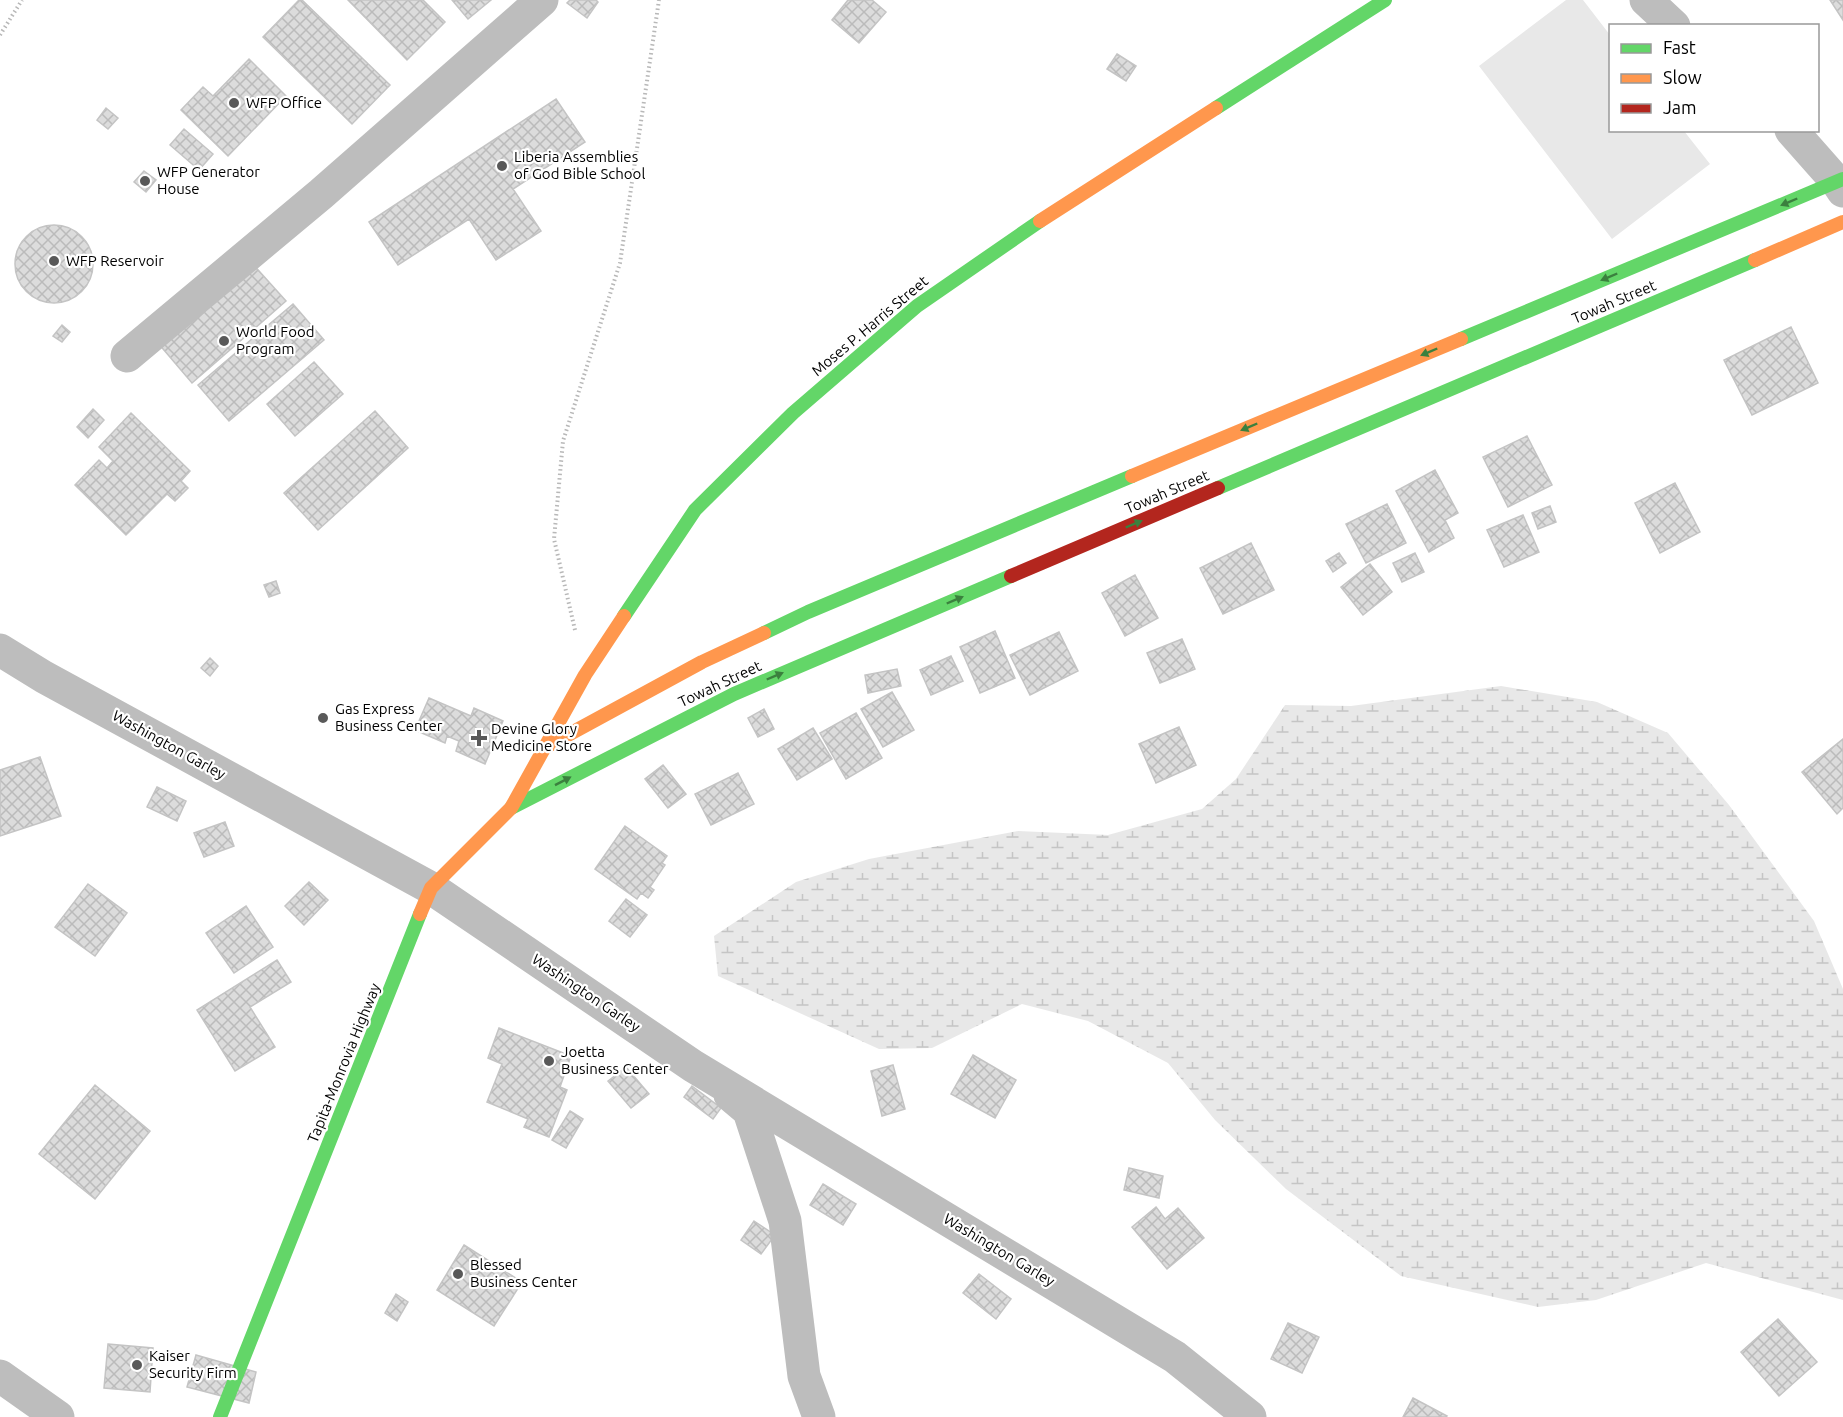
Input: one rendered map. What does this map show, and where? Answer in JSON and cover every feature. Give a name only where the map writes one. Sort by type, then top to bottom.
[{"type":"main road","name":"Moses P. Harris Street","points":[[542,749],[585,675],[695,510],[793,413],[917,306],[1052,213],[1385,0]]},
{"type":"main road","name":"Towah Street","points":[[542,749],[702,662],[808,612],[1841,184]]},
{"type":"main road","name":"Towah Street","points":[[511,808],[734,694],[1843,222]]},
{"type":"main road","name":"Tapita-Monrovia Highway","points":[[220,1417],[431,888],[511,808],[542,749]]},
{"type":"street","points":[[127,356],[321,194],[542,0]]},
{"type":"street","points":[[1646,0],[1672,24]]},
{"type":"street","points":[[1793,132],[1841,184]]},
{"type":"street","name":"Washington Garley","points":[[0,650],[44,677],[431,888],[693,1066],[1175,1357],[1250,1417]]},
{"type":"street","points":[[693,1066],[749,1111],[785,1221],[804,1376],[819,1417]]},
{"type":"street","points":[[0,1376],[58,1417]]},
{"type":"path","points":[[0,35],[22,0]]},
{"type":"path","points":[[585,675],[554,538],[563,441],[620,263],[659,0]]},
{"type":"green space","points":[[1566,0],[1583,0],[1609,34],[1609,132],[1685,132],[1710,164],[1612,239],[1479,66]]},
{"type":"green space","points":[[1501,686],[1597,702],[1668,733],[1729,805],[1814,921],[1843,989],[1843,1300],[1706,1263],[1596,1300],[1538,1307],[1401,1276],[1286,1189],[1215,1120],[1168,1063],[1088,1021],[1022,1004],[932,1048],[879,1049],[718,976],[714,936],[796,882],[869,859],[1018,831],[1108,835],[1202,809],[1236,779],[1285,705],[1351,706]]},
{"type":"building","points":[[299,0],[302,0],[390,85],[352,124],[263,37]]},
{"type":"building","points":[[348,0],[423,0],[445,22],[407,60]]},
{"type":"building","points":[[452,0],[491,0],[468,19]]},
{"type":"building","points":[[570,0],[596,0],[598,2],[587,18],[567,3]]},
{"type":"building","points":[[848,0],[872,0],[886,12],[859,43],[832,20]]},
{"type":"building","points":[[1830,0],[1843,0],[1843,20]]},
{"type":"building","points":[[1117,54],[1136,66],[1126,81],[1107,69]]},
{"type":"building","name":"WFP Office","points":[[249,59],[286,96],[228,156],[181,110],[203,87],[213,96]]},
{"type":"building","name":"Liberia Assemblies of God Bible School","points":[[556,99],[585,142],[513,189],[541,231],[496,260],[469,219],[398,265],[369,222]]},
{"type":"building","points":[[106,108],[118,118],[108,129],[97,120]]},
{"type":"building","points":[[184,129],[213,154],[199,170],[170,145]]},
{"type":"building","name":"WFP Generator House","points":[[144,171],[156,180],[146,192],[134,182]]},
{"type":"building","name":"WFP Reservoir","points":[[54,225],[69,228],[81,237],[90,249],[93,264],[90,279],[81,291],[69,300],[54,303],[39,300],[27,291],[18,279],[15,264],[18,249],[27,237],[39,228]]},
{"type":"building","points":[[251,262],[286,301],[192,383],[158,343]]},
{"type":"building","points":[[293,304],[324,340],[229,421],[198,385]]},
{"type":"building","points":[[62,325],[70,332],[62,342],[53,336]]},
{"type":"building","points":[[1791,327],[1818,383],[1752,415],[1724,360]]},
{"type":"building","points":[[314,362],[343,394],[295,436],[267,404]]},
{"type":"building","points":[[93,409],[104,420],[88,438],[77,427]]},
{"type":"building","points":[[375,411],[408,448],[318,530],[284,493]]},
{"type":"building","points":[[131,413],[190,471],[181,481],[188,488],[175,501],[167,494],[126,535],[75,485],[99,460],[107,468],[113,461],[99,447]]},
{"type":"building","points":[[1527,436],[1552,485],[1508,507],[1483,457]]},
{"type":"building","points":[[1435,470],[1458,513],[1445,520],[1454,538],[1429,552],[1396,491]]},
{"type":"building","points":[[1675,483],[1700,532],[1660,553],[1635,503]]},
{"type":"building","points":[[1387,504],[1406,543],[1366,563],[1346,524]]},
{"type":"building","points":[[1550,506],[1556,522],[1538,529],[1532,513]]},
{"type":"building","points":[[1523,515],[1539,552],[1504,567],[1487,530]]},
{"type":"building","points":[[1251,543],[1274,590],[1223,614],[1200,568]]},
{"type":"building","points":[[1339,553],[1346,563],[1333,572],[1326,561]]},
{"type":"building","points":[[1415,553],[1424,572],[1402,582],[1393,563]]},
{"type":"building","points":[[1370,564],[1392,592],[1363,615],[1341,587]]},
{"type":"building","points":[[1135,575],[1158,618],[1125,636],[1102,593]]},
{"type":"building","points":[[276,581],[280,593],[269,597],[264,585]]},
{"type":"building","points":[[995,631],[1015,678],[980,693],[960,647]]},
{"type":"building","points":[[1059,632],[1078,671],[1030,695],[1010,655]]},
{"type":"building","points":[[1182,639],[1195,669],[1160,683],[1147,653]]},
{"type":"building","points":[[951,656],[963,681],[931,695],[920,670]]},
{"type":"building","points":[[210,658],[218,666],[210,676],[201,668]]},
{"type":"building","points":[[897,669],[901,686],[868,693],[865,675]]},
{"type":"building","points":[[892,692],[914,730],[883,747],[861,709]]},
{"type":"building","points":[[429,698],[471,716],[474,708],[503,721],[485,764],[456,751],[459,741],[447,736],[445,743],[415,730]]},
{"type":"building","points":[[764,709],[774,729],[758,737],[748,718]]},
{"type":"building","points":[[856,713],[882,758],[846,779],[820,733]]},
{"type":"building","points":[[1179,727],[1196,765],[1156,783],[1139,744]]},
{"type":"building","points":[[813,728],[832,759],[797,780],[778,749]]},
{"type":"building","points":[[1843,739],[1843,808],[1837,814],[1802,772]]},
{"type":"building","points":[[40,757],[61,816],[0,836],[0,770]]},
{"type":"building","points":[[663,765],[686,794],[668,808],[645,779]]},
{"type":"building","points":[[738,773],[754,804],[711,825],[695,794]]},
{"type":"building","points":[[157,787],[186,801],[177,821],[147,807]]},
{"type":"building","points":[[225,822],[234,846],[204,857],[194,833]]},
{"type":"building","points":[[625,826],[667,856],[662,863],[665,865],[650,887],[654,890],[648,898],[641,893],[637,899],[595,869]]},
{"type":"building","points":[[309,882],[328,900],[304,925],[285,906]]},
{"type":"building","points":[[88,884],[127,913],[95,956],[55,927]]},
{"type":"building","points":[[626,899],[647,915],[630,937],[609,921]]},
{"type":"building","points":[[246,906],[273,947],[234,973],[206,933]]},
{"type":"building","points":[[277,960],[291,982],[250,1007],[275,1047],[235,1071],[197,1010]]},
{"type":"building","points":[[499,1028],[571,1056],[560,1087],[567,1090],[549,1137],[524,1127],[528,1119],[487,1102],[502,1064],[488,1058]]},
{"type":"building","points":[[973,1055],[1016,1080],[995,1118],[951,1094]]},
{"type":"building","points":[[893,1065],[905,1109],[882,1116],[871,1071]]},
{"type":"building","points":[[626,1067],[649,1094],[631,1108],[608,1081]]},
{"type":"building","points":[[95,1085],[150,1131],[95,1199],[39,1154]]},
{"type":"building","points":[[692,1086],[721,1108],[713,1119],[684,1097]]},
{"type":"building","points":[[570,1111],[583,1119],[566,1148],[552,1140]]},
{"type":"building","points":[[1129,1168],[1163,1176],[1159,1198],[1124,1190]]},
{"type":"building","points":[[823,1184],[856,1204],[843,1225],[810,1205]]},
{"type":"building","points":[[1156,1207],[1165,1219],[1178,1208],[1204,1238],[1167,1269],[1132,1227]]},
{"type":"building","points":[[754,1221],[775,1235],[761,1254],[741,1240]]},
{"type":"building","points":[[464,1245],[522,1282],[494,1326],[437,1290]]},
{"type":"building","points":[[979,1274],[1011,1299],[996,1319],[963,1293]]},
{"type":"building","points":[[396,1294],[408,1302],[397,1321],[385,1313]]},
{"type":"building","points":[[1778,1319],[1817,1362],[1779,1396],[1741,1352]]},
{"type":"building","points":[[1288,1323],[1319,1337],[1302,1373],[1271,1359]]},
{"type":"building","points":[[108,1344],[153,1348],[150,1392],[104,1388]]},
{"type":"building","points":[[196,1355],[256,1372],[249,1403],[187,1387]]},
{"type":"building","points":[[1413,1398],[1447,1416],[1403,1417]]},
{"type":"traffic: fast","points":[[1216,108],[1385,0]]},
{"type":"traffic: fast","points":[[1461,339],[1843,179]]},
{"type":"traffic: fast","points":[[624,616],[695,510],[793,413],[917,306],[1040,221]]},
{"type":"traffic: fast","points":[[1218,488],[1755,260]]},
{"type":"traffic: fast","points":[[764,633],[808,612],[1132,476]]},
{"type":"traffic: fast","points":[[511,808],[734,694],[1011,576]]},
{"type":"traffic: fast","points":[[220,1417],[420,914]]},
{"type":"traffic: slow","points":[[1040,221],[1216,108]]},
{"type":"traffic: slow","points":[[1755,260],[1843,222]]},
{"type":"traffic: slow","points":[[1132,476],[1461,339]]},
{"type":"traffic: slow","points":[[420,914],[431,888],[511,808],[585,675],[624,616]]},
{"type":"traffic: slow","points":[[542,749],[702,662],[764,633]]},
{"type":"traffic: jam","points":[[1011,576],[1218,488]]},
{"type":"place","name":"WFP Office","points":[[234,103]]},
{"type":"place","name":"Liberia Assemblies of God Bible School","points":[[502,166]]},
{"type":"place","name":"WFP Generator House","points":[[145,181]]},
{"type":"place","name":"WFP Reservoir","points":[[54,261]]},
{"type":"place","name":"World Food Program","points":[[224,341]]},
{"type":"place","name":"Gas Express Business Center","points":[[323,718]]},
{"type":"place","name":"Devine Glory Medicine Store","points":[[479,738]]},
{"type":"place","name":"Joetta Business Center","points":[[549,1061]]},
{"type":"place","name":"Blessed Business Center","points":[[458,1274]]},
{"type":"place","name":"Kaiser Security Firm","points":[[137,1365]]}]
